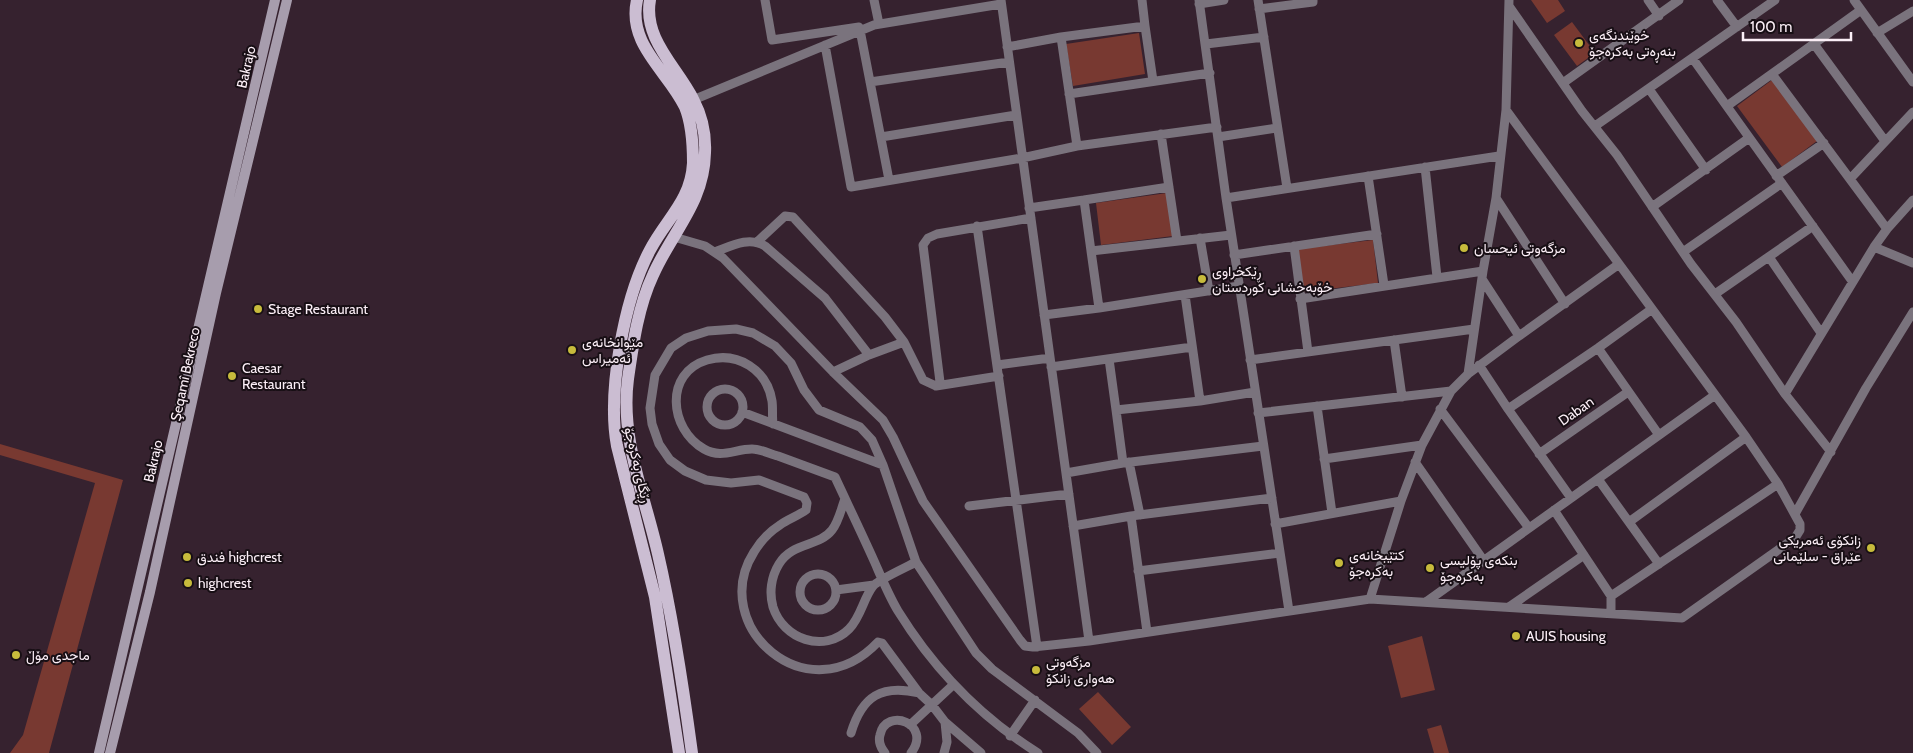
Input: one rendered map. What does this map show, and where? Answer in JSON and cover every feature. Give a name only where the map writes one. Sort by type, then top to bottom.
[{"type":"main road","name":"Bakrajo","points":[[99,753],[207,314],[276,0]]},
{"type":"main road","name":"Şeqamî Bekreco","points":[[110,753],[150,592],[207,314],[287,0]]},
{"type":"main road","name":"ڕێگای بەکرەجۆ","points":[[637,0],[636,22],[642,41],[650,57],[680,98],[687,113],[699,165],[694,202],[657,265],[643,302],[628,380],[626,416],[633,460],[658,553],[670,609],[692,753]]},
{"type":"main road","name":"ڕێگای بەکرەجۆ","points":[[650,0],[650,21],[654,35],[693,100],[703,125],[705,144],[699,165],[680,206],[650,249],[638,276],[622,341],[614,407],[616,446],[655,597],[679,753]]},
{"type":"street","points":[[765,0],[772,40],[1001,2],[1089,640]]},
{"type":"street","points":[[874,0],[877,24]]},
{"type":"street","points":[[1142,0],[1153,82]]},
{"type":"street","points":[[1224,0],[1199,2],[1231,235],[1289,611]]},
{"type":"street","points":[[1286,188],[1259,5],[1313,2],[1313,0]]},
{"type":"street","points":[[1648,0],[1659,16]]},
{"type":"street","points":[[1563,83],[1679,0]]},
{"type":"street","points":[[1717,0],[1736,27]]},
{"type":"street","points":[[1594,126],[1693,59],[1774,0]]},
{"type":"street","points":[[1854,0],[1913,82]]},
{"type":"street","points":[[1509,3],[1563,83],[1617,155],[1683,252],[1736,322],[1785,394],[1831,452]]},
{"type":"street","points":[[1468,374],[1482,274],[1496,198],[1499,156],[1506,110],[1509,3]]},
{"type":"street","points":[[1727,106],[1861,10]]},
{"type":"street","points":[[1877,34],[1913,11]]},
{"type":"street","points":[[693,100],[877,24]]},
{"type":"street","points":[[1007,47],[1061,37],[1145,26]]},
{"type":"street","points":[[860,30],[889,180]]},
{"type":"street","points":[[1061,37],[1077,146]]},
{"type":"street","points":[[1206,44],[1264,37]]},
{"type":"street","points":[[1814,44],[1885,141]]},
{"type":"street","points":[[824,45],[851,187],[1022,158],[1077,146],[1216,127]]},
{"type":"street","points":[[1693,59],[1852,281]]},
{"type":"street","points":[[870,82],[1009,62]]},
{"type":"street","points":[[1069,94],[1210,74]]},
{"type":"street","points":[[1772,74],[1887,228]]},
{"type":"street","points":[[1649,89],[1706,170]]},
{"type":"street","points":[[674,237],[705,246],[714,252],[883,420],[926,505],[1026,646],[1089,640],[1370,599],[1682,618],[1797,536],[1800,527],[1778,484],[1746,437],[1506,110]]},
{"type":"street","points":[[1850,179],[1913,112]]},
{"type":"street","points":[[881,137],[1016,116]]},
{"type":"street","points":[[1218,137],[1277,128]]},
{"type":"street","points":[[1161,134],[1177,241]]},
{"type":"street","points":[[1652,207],[1750,138]]},
{"type":"street","points":[[1683,252],[1824,144]]},
{"type":"street","points":[[1226,198],[1499,156]]},
{"type":"street","points":[[1425,167],[1437,277]]},
{"type":"street","points":[[1368,176],[1384,285]]},
{"type":"street","points":[[1029,208],[1169,187]]},
{"type":"street","points":[[1496,198],[1565,304]]},
{"type":"street","points":[[1084,200],[1099,308]]},
{"type":"street","points":[[1785,394],[1874,247],[1887,228],[1913,200]]},
{"type":"street","points":[[757,242],[785,216],[792,217],[885,318],[904,342],[923,380],[936,386],[999,376]]},
{"type":"street","points":[[936,386],[940,382],[923,245],[928,238],[937,234],[1031,218]]},
{"type":"street","points":[[977,226],[1037,646]]},
{"type":"street","points":[[1715,294],[1813,226]]},
{"type":"street","points":[[1234,255],[1377,234]]},
{"type":"street","points":[[1091,251],[1231,235]]},
{"type":"street","points":[[1200,238],[1209,291]]},
{"type":"street","points":[[714,252],[747,241],[757,242],[768,249],[821,294],[869,355]]},
{"type":"street","points":[[1294,246],[1308,352]]},
{"type":"street","points":[[1874,247],[1913,263]]},
{"type":"street","points":[[1769,257],[1822,333]]},
{"type":"street","points":[[1370,599],[1415,462],[1440,409],[1451,392],[1478,365],[1619,264]]},
{"type":"street","points":[[1300,298],[1437,277],[1482,274]]},
{"type":"street","points":[[1482,274],[1519,336]]},
{"type":"street","points":[[1044,315],[1239,286]]},
{"type":"street","points":[[1184,295],[1200,401]]},
{"type":"street","points":[[1508,409],[1652,309]]},
{"type":"street","points":[[1795,514],[1866,388],[1913,312]]},
{"type":"street","points":[[981,753],[946,722],[919,693],[882,643],[878,642],[858,660],[836,668],[823,670],[792,665],[777,657],[766,647],[748,620],[744,608],[742,594],[746,568],[753,554],[770,532],[801,514],[806,510],[807,503],[804,497],[759,480],[732,483],[706,480],[685,471],[670,460],[659,444],[652,424],[650,408],[655,375],[671,348],[696,334],[720,329],[736,329],[753,333],[775,346],[791,363],[804,390],[819,410],[860,427],[872,440],[883,465],[916,562],[976,654],[992,669],[1078,733],[1097,753]]},
{"type":"street","points":[[1250,360],[1474,329]]},
{"type":"street","points":[[1394,340],[1402,397]]},
{"type":"street","points":[[833,372],[869,355],[904,342]]},
{"type":"street","points":[[997,365],[1109,359],[1192,347]]},
{"type":"street","points":[[1598,348],[1659,435]]},
{"type":"street","points":[[772,424],[772,402],[764,380],[750,365],[739,360],[721,358],[700,362],[686,374],[676,394],[676,412],[683,429],[694,442],[706,450],[726,454],[754,449],[835,476],[897,610],[953,685],[975,707],[1010,736],[1038,753]]},
{"type":"street","points":[[1109,359],[1135,516],[1138,571],[1147,632]]},
{"type":"street","points":[[1478,365],[1571,498]]},
{"type":"street","points":[[727,388],[739,395],[743,401],[742,412],[737,421],[730,424],[716,423],[708,412],[709,398],[720,389],[727,388]]},
{"type":"street","points":[[1116,410],[1200,401],[1255,392]]},
{"type":"street","points":[[1258,413],[1451,392]]},
{"type":"street","name":"Daban","points":[[1539,454],[1628,392]]},
{"type":"street","points":[[1426,602],[1715,395]]},
{"type":"street","points":[[1317,406],[1332,513]]},
{"type":"street","points":[[1440,409],[1529,528]]},
{"type":"street","points":[[742,412],[883,465]]},
{"type":"street","points":[[1629,522],[1746,437]]},
{"type":"street","points":[[1324,459],[1422,445]]},
{"type":"street","points":[[1066,472],[1264,446]]},
{"type":"street","points":[[1415,462],[1484,561]]},
{"type":"street","points":[[1598,479],[1658,564]]},
{"type":"street","points":[[1611,596],[1778,484]]},
{"type":"street","points":[[969,506],[1016,502],[1069,494]]},
{"type":"street","points":[[1073,526],[1272,498]]},
{"type":"street","points":[[845,499],[832,531],[793,550],[778,564],[771,586],[774,610],[782,624],[794,635],[809,641],[824,642],[848,631],[856,620],[874,585]]},
{"type":"street","points":[[1276,524],[1401,501]]},
{"type":"street","points":[[1554,510],[1611,596],[1611,613]]},
{"type":"street","points":[[1138,571],[1280,554]]},
{"type":"street","points":[[1509,607],[1584,555]]},
{"type":"street","points":[[836,590],[874,585],[916,562]]},
{"type":"street","points":[[823,574],[834,583],[836,590],[832,603],[820,610],[807,606],[802,600],[800,586],[809,576],[823,574]]},
{"type":"street","points":[[910,725],[953,685]]},
{"type":"street","points":[[851,733],[856,715],[868,700],[885,691],[904,689],[919,693]]},
{"type":"street","points":[[1010,736],[1035,700]]},
{"type":"street","points":[[885,753],[880,745],[881,731],[885,725],[899,720],[910,725],[916,733],[917,740],[911,753]]},
{"type":"street","points":[[944,753],[947,742],[946,722]]},
{"type":"shaded area","points":[[1531,0],[1558,0],[1565,11],[1547,23]]},
{"type":"shaded area","points":[[1572,22],[1595,53],[1577,66],[1554,35]]},
{"type":"shaded area","points":[[1139,33],[1145,74],[1073,86],[1066,44]]},
{"type":"shaded area","points":[[1772,80],[1817,141],[1782,167],[1737,106]]},
{"type":"shaded area","points":[[1167,193],[1173,236],[1101,245],[1096,203]]},
{"type":"shaded area","points":[[1373,240],[1378,283],[1304,292],[1298,249]]},
{"type":"shaded area","points":[[0,444],[123,480],[49,753],[10,753],[23,735],[95,483],[0,455]]},
{"type":"shaded area","points":[[1422,636],[1435,690],[1401,698],[1388,646]]},
{"type":"shaded area","points":[[1098,692],[1131,727],[1112,745],[1079,709]]},
{"type":"shaded area","points":[[1441,725],[1449,753],[1434,753],[1427,729]]},
{"type":"place","name":"خوێندنگەی بنەڕەتی بەکرەجۆ","points":[[1579,43]]},
{"type":"place","name":"مزگەوتی ئیحسان","points":[[1464,248]]},
{"type":"place","name":"ڕێکخراوی خۆبەخشانی کوردستان","points":[[1202,279]]},
{"type":"place","name":"Stage Restaurant","points":[[258,309]]},
{"type":"place","name":"مێوانخانەی ئەمیراس","points":[[572,350]]},
{"type":"place","name":"Caesar Restaurant","points":[[232,376]]},
{"type":"place","name":"زانکۆی ئەمریکی عێراق - سلێمانی","points":[[1871,548]]},
{"type":"place","name":"فندق highcrest","points":[[187,557]]},
{"type":"place","name":"کتێبخانەی بەکرەجۆ","points":[[1339,563]]},
{"type":"place","name":"بنکەی پۆلیسی بەکرەجۆ","points":[[1430,568]]},
{"type":"place","name":"highcrest","points":[[188,583]]},
{"type":"place","name":"AUIS housing","points":[[1516,636]]},
{"type":"place","name":"ماجدی مۆڵ","points":[[16,655]]},
{"type":"place","name":"مزگەوتی هەواری زانکۆ","points":[[1036,670]]}]
